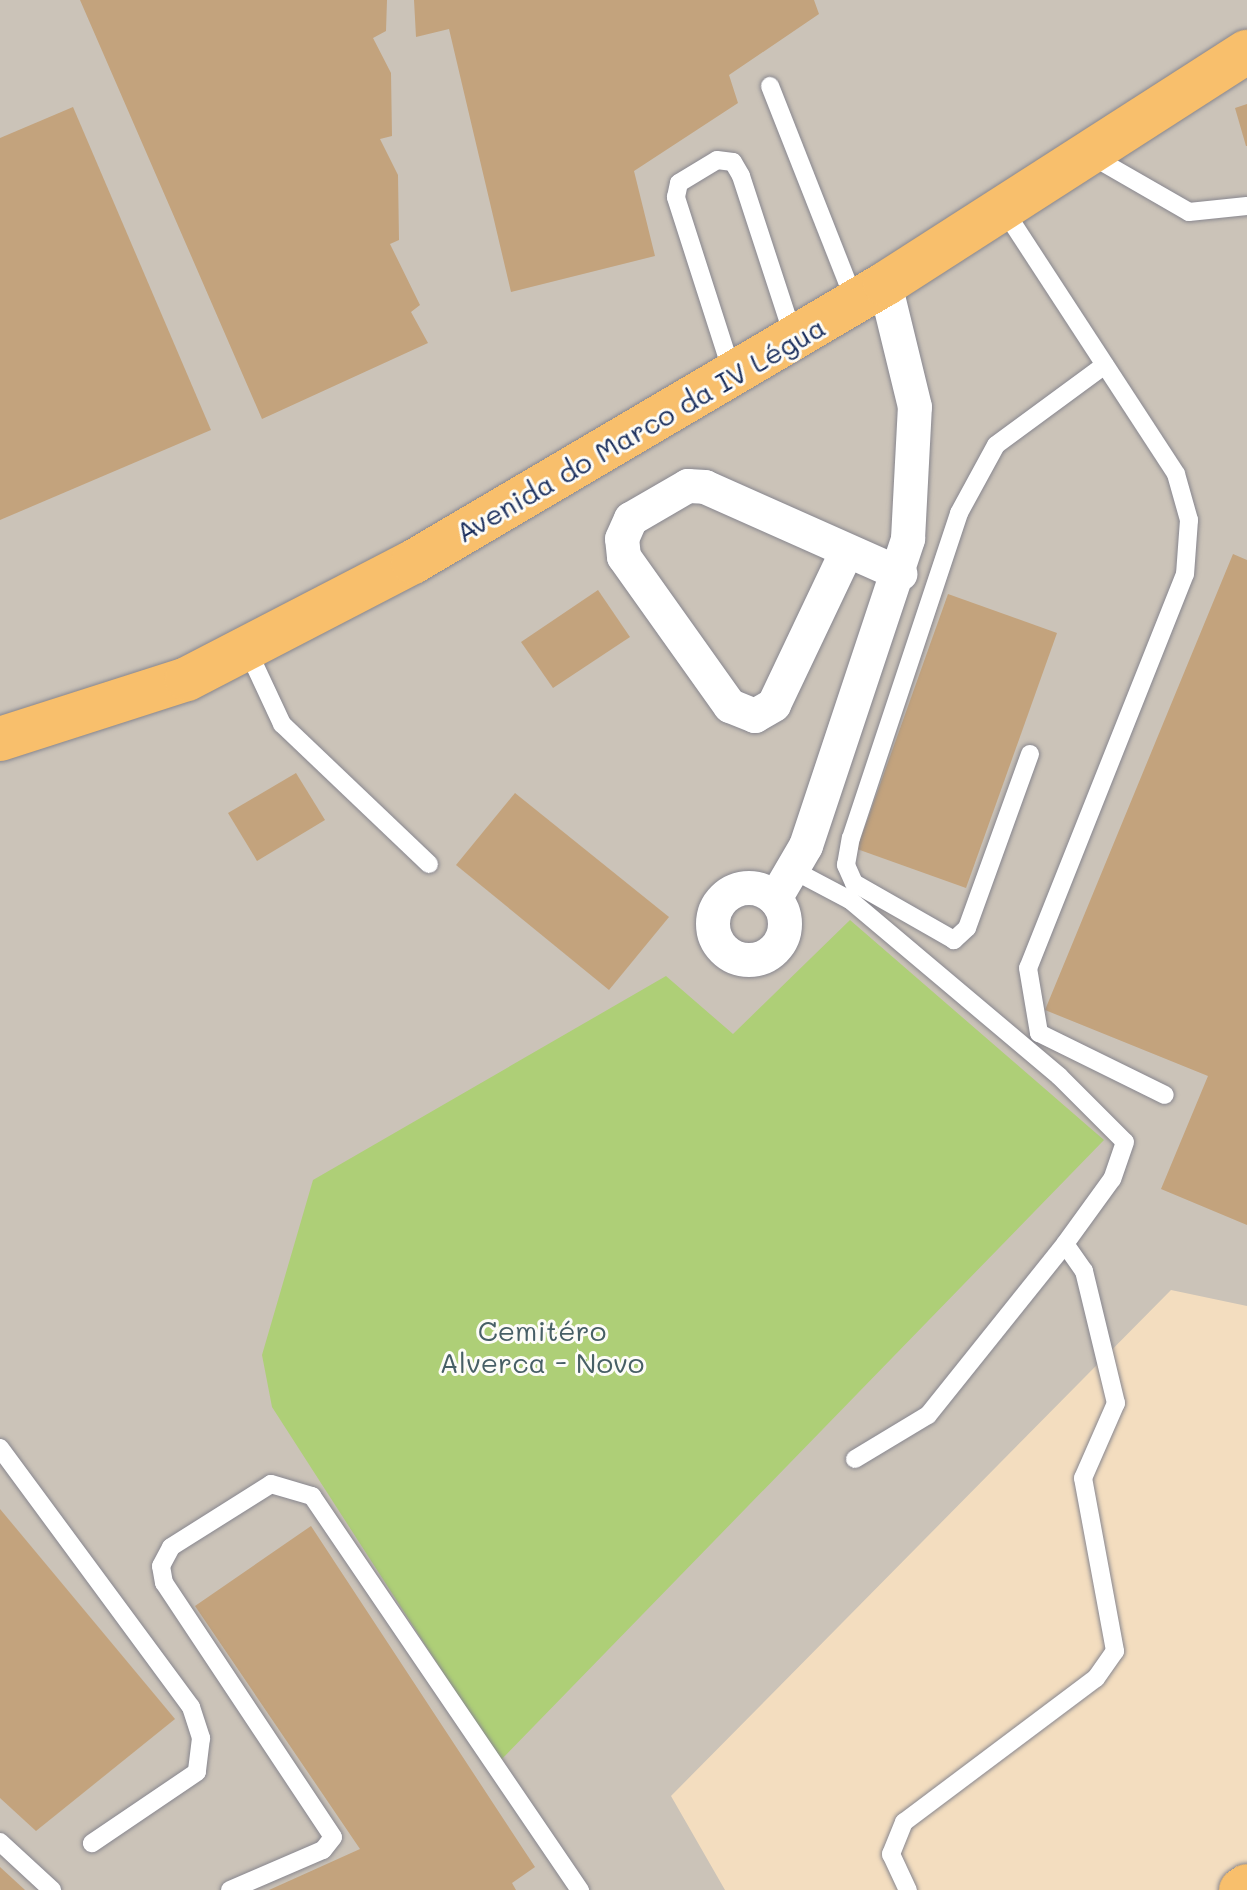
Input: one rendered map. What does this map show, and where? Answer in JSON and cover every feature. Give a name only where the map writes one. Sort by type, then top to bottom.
[{"type":"main road","name":"Avenida do Marco da IV Légua","points":[[0,739],[135,699],[248,651],[795,339],[1004,210],[1247,52]]},
{"type":"main road","points":[[1241,1890],[1247,1886]]},
{"type":"street","points":[[775,899],[795,871],[900,574],[914,498],[915,407],[870,293]]},
{"type":"street","points":[[847,551],[774,705],[755,716],[730,706],[622,548],[631,519],[696,486],[847,551],[900,574]]},
{"type":"lane","points":[[770,86],[870,293]]},
{"type":"lane","points":[[1088,154],[1189,212],[1247,206]]},
{"type":"lane","points":[[733,375],[676,197],[679,183],[717,160],[733,162],[741,176],[795,339]]},
{"type":"lane","points":[[1004,210],[1176,474],[1189,520],[1185,574],[1028,968],[1031,1005],[1039,1033],[1165,1095]]},
{"type":"lane","points":[[1030,754],[967,928],[954,940],[854,883],[846,865],[851,838],[959,513],[996,445],[1105,365]]},
{"type":"lane","points":[[248,651],[282,724],[429,864]]},
{"type":"lane","points":[[795,871],[850,900],[1122,1135],[1121,1161],[1065,1244],[928,1415],[855,1459]]},
{"type":"lane","points":[[908,1890],[891,1854],[904,1822],[1096,1678],[1115,1651],[1083,1478],[1116,1403],[1084,1271],[1065,1244]]},
{"type":"lane","points":[[0,1448],[191,1707],[201,1738],[197,1772],[92,1843]]},
{"type":"lane","points":[[230,1890],[323,1850],[333,1837],[164,1583],[161,1566],[171,1547],[271,1484],[312,1496],[580,1890]]},
{"type":"lane","points":[[0,1842],[52,1890]]},
{"type":"shaded area","points":[[0,0],[1247,0],[1247,1306],[1171,1290],[671,1796],[725,1890],[0,1890]]},
{"type":"green space","name":"Cemitéro Alverca - Novo","points":[[850,920],[1104,1140],[500,1761],[272,1407],[262,1355],[313,1180],[666,976],[733,1034]]},
{"type":"building","points":[[80,0],[387,0],[386,31],[373,38],[391,73],[392,136],[380,139],[398,175],[399,240],[390,244],[420,305],[411,312],[428,343],[262,419]]},
{"type":"building","points":[[414,0],[814,0],[819,14],[729,75],[738,103],[634,171],[655,256],[511,292],[449,29],[416,37]]},
{"type":"building","points":[[1247,104],[1247,146],[1246,146],[1235,108]]},
{"type":"building","points":[[73,107],[211,430],[0,520],[0,138]]},
{"type":"building","points":[[1233,554],[1247,560],[1247,1225],[1161,1189],[1208,1076],[1045,1010]]},
{"type":"building","points":[[598,590],[630,637],[553,688],[521,642]]},
{"type":"building","points":[[948,594],[1057,633],[966,888],[857,849]]},
{"type":"building","points":[[296,773],[325,820],[257,861],[228,813]]},
{"type":"building","points":[[515,793],[669,917],[609,990],[456,865]]},
{"type":"building","points":[[0,1509],[175,1719],[36,1831],[0,1798]]},
{"type":"building","points":[[311,1526],[535,1867],[512,1883],[516,1890],[269,1890],[360,1849],[195,1606]]},
{"type":"building","points":[[0,1867],[25,1890],[0,1890]]}]
